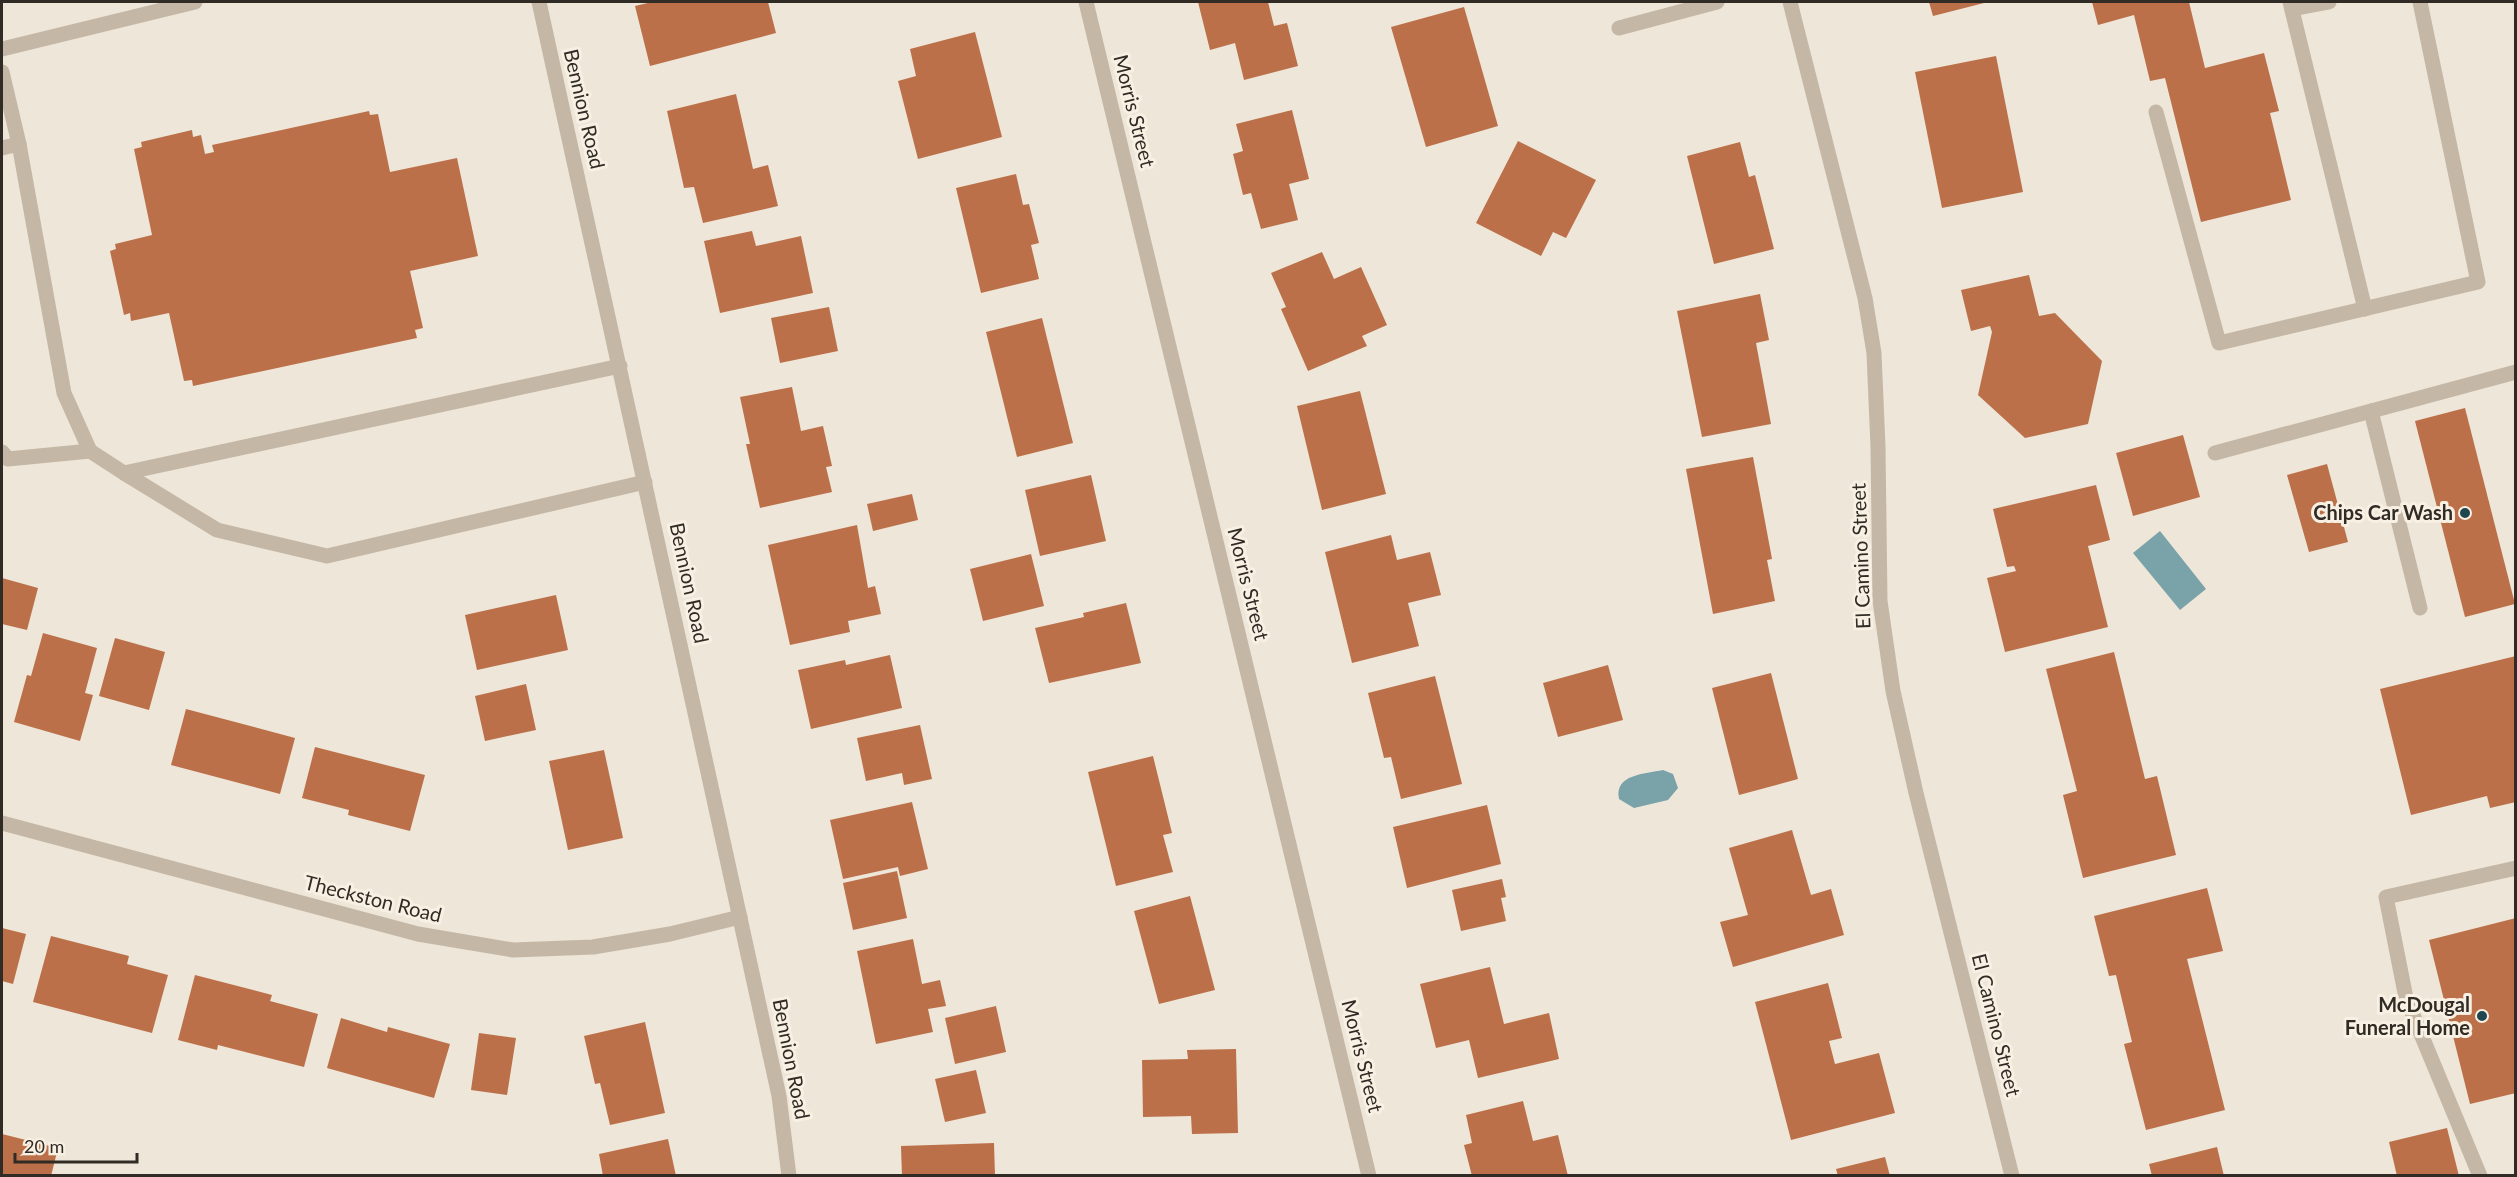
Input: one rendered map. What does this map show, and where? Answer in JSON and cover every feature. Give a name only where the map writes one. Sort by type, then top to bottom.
[{"type":"street","points":[[2,49],[162,5],[195,2]]},
{"type":"street","name":"Bennion Road","points":[[539,2],[741,917],[779,1096],[789,1176]]},
{"type":"street","name":"Morris Street","points":[[1086,2],[1369,1176]]},
{"type":"street","points":[[1619,28],[1717,2]]},
{"type":"street","name":"El Camino Street","points":[[1790,2],[1865,298],[1874,353],[1880,601],[1893,691],[1916,793],[2012,1176]]},
{"type":"street","points":[[2328,2],[2291,5],[2364,309]]},
{"type":"street","points":[[2156,112],[2219,344],[2478,282],[2420,2]]},
{"type":"street","points":[[2,72],[19,144],[64,393],[90,451],[124,473],[217,530],[327,556],[645,482]]},
{"type":"street","points":[[2,148],[19,144]]},
{"type":"street","points":[[124,473],[620,366]]},
{"type":"street","points":[[2215,453],[2516,372]]},
{"type":"street","points":[[2371,411],[2420,608]]},
{"type":"street","points":[[2,452],[8,459],[90,451]]},
{"type":"street","name":"Theckston Road","points":[[2,823],[418,934],[513,950],[593,947],[670,934],[741,917]]},
{"type":"street","points":[[2480,1176],[2406,998],[2386,897],[2516,868]]},
{"type":"water","points":[[2160,531],[2206,589],[2180,610],[2133,553]]},
{"type":"water","points":[[1663,770],[1673,774],[1678,788],[1668,800],[1634,808],[1619,799],[1621,784],[1626,780],[1640,774]]},
{"type":"building","points":[[652,2],[768,2],[776,33],[650,66],[635,6]]},
{"type":"building","points":[[1198,2],[1268,2],[1274,26],[1287,23],[1298,66],[1244,80],[1235,43],[1210,50]]},
{"type":"building","points":[[1929,2],[1988,2],[1933,16]]},
{"type":"building","points":[[2092,2],[2189,2],[2205,68],[2264,53],[2279,111],[2270,113],[2291,200],[2201,222],[2165,78],[2150,81],[2134,15],[2098,25]]},
{"type":"building","points":[[1464,7],[1498,126],[1426,147],[1391,27]]},
{"type":"building","points":[[975,32],[1002,137],[918,159],[898,81],[916,76],[910,49]]},
{"type":"building","points":[[1996,56],[2023,192],[1942,208],[1915,72]]},
{"type":"building","points":[[736,94],[753,169],[768,165],[778,206],[703,223],[694,187],[684,188],[667,111]]},
{"type":"building","points":[[1292,110],[1309,179],[1289,184],[1298,220],[1261,229],[1251,193],[1243,195],[1233,154],[1243,151],[1236,124]]},
{"type":"building","points":[[369,111],[370,115],[378,114],[390,172],[457,158],[478,256],[410,271],[423,328],[415,330],[417,338],[193,386],[192,380],[184,381],[169,313],[131,321],[130,313],[124,315],[110,251],[116,249],[115,244],[152,235],[134,149],[142,147],[141,142],[192,130],[193,137],[201,135],[205,154],[214,152],[212,145]]},
{"type":"building","points":[[1518,141],[1596,180],[1566,238],[1553,232],[1541,256],[1476,223]]},
{"type":"building","points":[[1740,142],[1749,177],[1755,175],[1774,249],[1714,264],[1687,156]]},
{"type":"building","points":[[1016,174],[1023,205],[1029,204],[1039,243],[1031,245],[1039,279],[981,293],[956,188]]},
{"type":"building","points":[[752,231],[756,246],[801,236],[813,293],[720,313],[704,241]]},
{"type":"building","points":[[1322,252],[1334,279],[1361,267],[1387,325],[1362,336],[1367,346],[1308,371],[1281,309],[1286,307],[1271,273]]},
{"type":"building","points":[[2029,275],[2039,316],[2055,313],[2102,361],[2088,424],[2025,438],[1978,395],[1992,332],[1990,326],[1971,331],[1961,290]]},
{"type":"building","points":[[1760,294],[1769,340],[1756,343],[1771,424],[1702,437],[1677,311]]},
{"type":"building","points":[[829,307],[838,351],[780,363],[771,318]]},
{"type":"building","points":[[1042,318],[1073,443],[1017,457],[986,332]]},
{"type":"building","points":[[792,387],[801,431],[823,426],[832,466],[826,467],[832,492],[760,508],[746,444],[750,444],[740,397]]},
{"type":"building","points":[[1360,391],[1386,494],[1322,510],[1297,406]]},
{"type":"building","name":"Chips Car Wash","points":[[2465,408],[2515,604],[2465,617],[2415,421]]},
{"type":"building","points":[[2183,435],[2200,497],[2133,516],[2116,453]]},
{"type":"building","points":[[1753,457],[1772,559],[1767,560],[1775,601],[1713,614],[1686,469]]},
{"type":"building","points":[[2327,464],[2348,542],[2309,552],[2287,475]]},
{"type":"building","points":[[1091,475],[1106,541],[1040,556],[1025,490]]},
{"type":"building","points":[[2096,485],[2110,540],[2088,546],[2108,627],[2005,652],[1987,578],[2016,571],[2014,566],[2007,567],[1993,509]]},
{"type":"building","points":[[912,494],[918,520],[873,531],[867,504]]},
{"type":"building","points":[[857,525],[868,588],[875,586],[881,614],[848,621],[850,632],[790,645],[768,545]]},
{"type":"building","points":[[1391,535],[1397,560],[1430,552],[1441,595],[1408,603],[1419,646],[1352,663],[1325,552]]},
{"type":"building","points":[[1031,554],[1044,606],[983,621],[970,569]]},
{"type":"building","points":[[2,578],[38,588],[27,630],[2,624]]},
{"type":"building","points":[[556,595],[568,650],[477,670],[465,615]]},
{"type":"building","points":[[1126,603],[1141,663],[1049,683],[1035,628],[1084,617],[1083,613]]},
{"type":"building","points":[[43,633],[97,648],[85,693],[93,695],[80,741],[14,722],[27,675],[31,676]]},
{"type":"building","points":[[115,638],[165,652],[149,710],[99,696]]},
{"type":"building","points":[[2114,652],[2145,779],[2157,776],[2176,855],[2083,878],[2063,795],[2077,791],[2046,669]]},
{"type":"building","points":[[890,655],[902,708],[811,729],[798,670],[845,660],[846,665]]},
{"type":"building","points":[[2516,656],[2516,802],[2490,808],[2487,796],[2411,815],[2380,689]]},
{"type":"building","points":[[1608,665],[1623,720],[1558,737],[1543,683]]},
{"type":"building","points":[[1771,673],[1798,779],[1739,795],[1712,688]]},
{"type":"building","points":[[1435,676],[1462,784],[1401,799],[1391,757],[1384,758],[1368,693]]},
{"type":"building","points":[[526,684],[536,730],[485,741],[475,696]]},
{"type":"building","points":[[186,709],[295,738],[280,794],[171,765]]},
{"type":"building","points":[[920,725],[932,779],[904,785],[902,773],[866,781],[857,738]]},
{"type":"building","points":[[315,747],[425,775],[410,831],[348,815],[349,810],[302,798]]},
{"type":"building","points":[[604,750],[623,838],[568,850],[549,761]]},
{"type":"building","points":[[1153,756],[1172,833],[1163,835],[1173,872],[1116,886],[1088,772]]},
{"type":"building","points":[[912,802],[928,869],[900,876],[898,867],[843,879],[830,820]]},
{"type":"building","points":[[1487,805],[1501,864],[1407,888],[1393,827]]},
{"type":"building","points":[[1792,830],[1811,895],[1831,889],[1844,935],[1733,967],[1720,922],[1748,915],[1729,848]]},
{"type":"building","points":[[897,871],[907,918],[853,930],[843,883]]},
{"type":"building","points":[[1502,879],[1506,897],[1501,898],[1506,921],[1461,931],[1452,890]]},
{"type":"building","points":[[2207,888],[2223,951],[2187,959],[2225,1110],[2146,1130],[2124,1044],[2132,1042],[2116,975],[2109,976],[2094,916]]},
{"type":"building","points":[[1190,896],[1215,990],[1159,1004],[1134,911]]},
{"type":"building","name":"McDougal Funeral Home","points":[[2516,918],[2516,1093],[2470,1104],[2429,940]]},
{"type":"building","points":[[2,928],[26,934],[13,984],[2,981]]},
{"type":"building","points":[[51,936],[129,956],[127,964],[168,975],[152,1033],[33,1002]]},
{"type":"building","points":[[913,939],[922,984],[940,980],[946,1006],[928,1009],[933,1032],[876,1044],[857,951]]},
{"type":"building","points":[[1490,967],[1504,1024],[1549,1013],[1559,1059],[1478,1078],[1469,1040],[1436,1048],[1420,984]]},
{"type":"building","points":[[195,975],[272,995],[270,1001],[318,1014],[304,1067],[218,1045],[217,1050],[178,1040]]},
{"type":"building","points":[[1828,983],[1842,1038],[1829,1041],[1835,1064],[1879,1053],[1895,1113],[1791,1140],[1755,1002]]},
{"type":"building","points":[[996,1006],[1006,1052],[955,1064],[945,1018]]},
{"type":"building","points":[[341,1018],[387,1032],[388,1027],[450,1044],[434,1098],[327,1068]]},
{"type":"building","points":[[645,1022],[665,1113],[610,1125],[600,1083],[595,1084],[584,1036]]},
{"type":"building","points":[[479,1033],[516,1038],[507,1095],[471,1090]]},
{"type":"building","points":[[1236,1049],[1238,1133],[1192,1134],[1191,1116],[1143,1117],[1142,1060],[1188,1059],[1187,1050]]},
{"type":"building","points":[[976,1070],[986,1113],[945,1122],[935,1079]]},
{"type":"building","points":[[1523,1101],[1533,1141],[1558,1135],[1568,1176],[1472,1176],[1464,1145],[1472,1143],[1466,1115]]},
{"type":"building","points":[[2447,1128],[2459,1176],[2397,1176],[2389,1142]]},
{"type":"building","points":[[2,1134],[58,1148],[51,1176],[2,1176]]},
{"type":"building","points":[[668,1139],[676,1176],[603,1176],[599,1154]]},
{"type":"building","points":[[994,1143],[995,1176],[902,1176],[901,1146]]},
{"type":"building","points":[[2217,1147],[2224,1176],[2152,1176],[2149,1164]]},
{"type":"building","points":[[1885,1157],[1890,1176],[1838,1176],[1836,1169]]},
{"type":"place","name":"Chips Car Wash","points":[[2465,513]]},
{"type":"place","name":"McDougal Funeral Home","points":[[2482,1016]]}]
